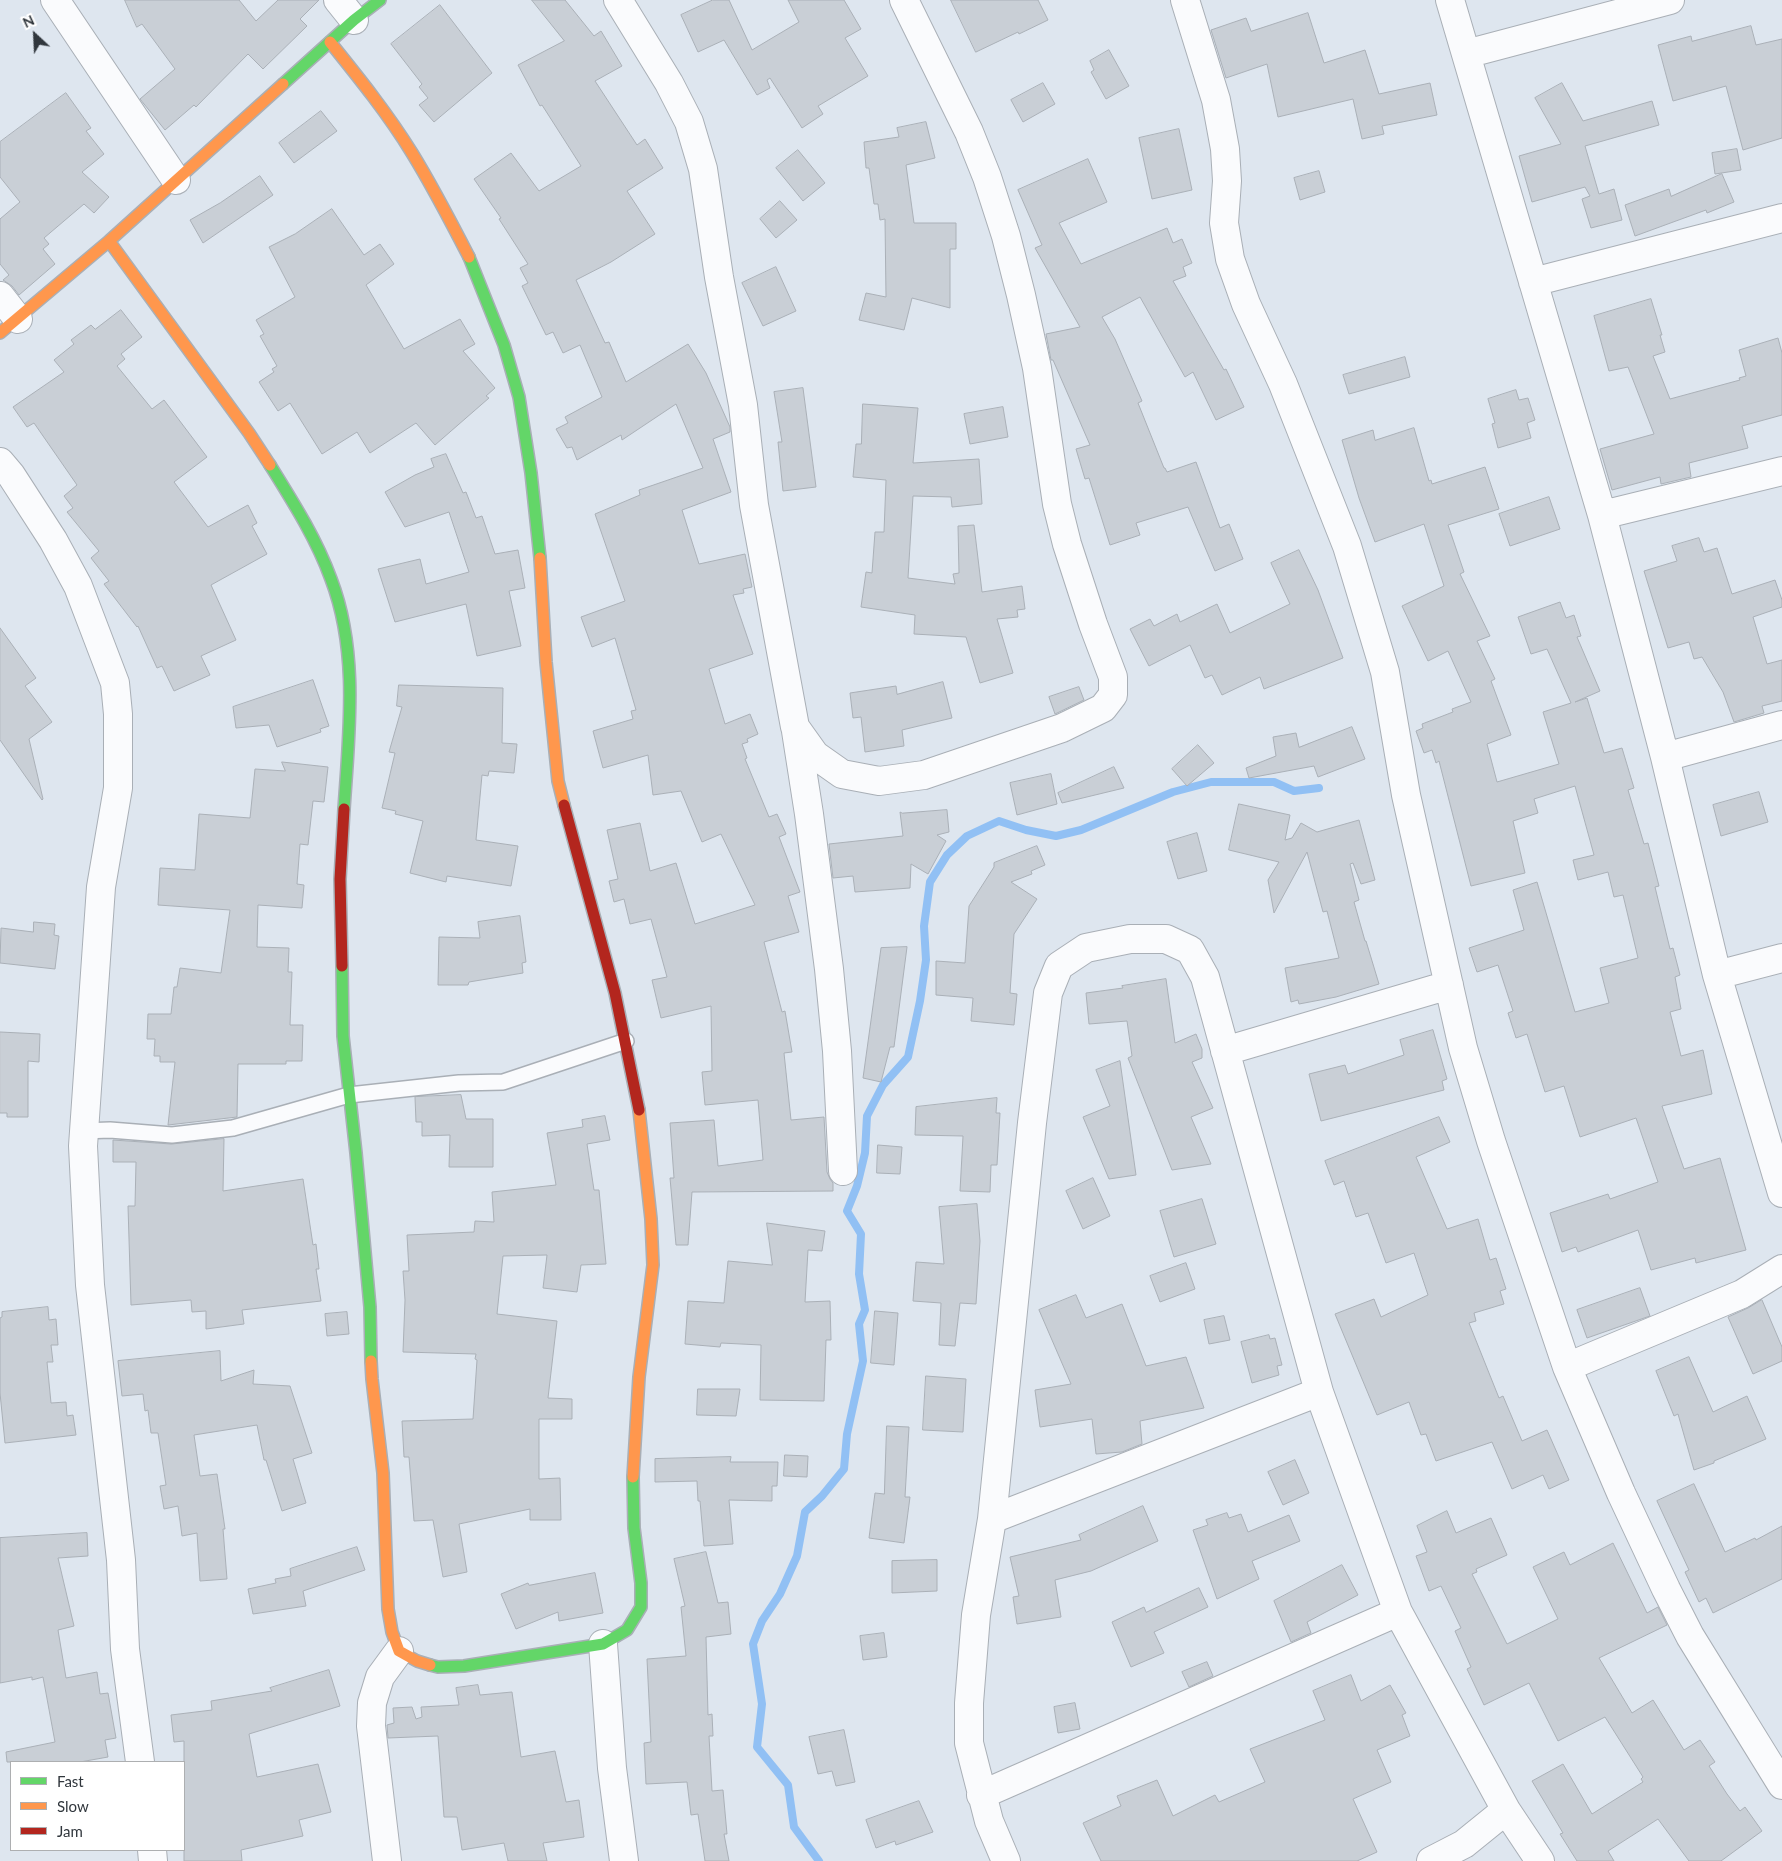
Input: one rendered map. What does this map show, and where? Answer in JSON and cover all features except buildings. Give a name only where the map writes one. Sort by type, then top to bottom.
[{"type":"street","points":[[55,0],[176,180]]},
{"type":"street","points":[[0,296],[9,326],[109,240],[330,42],[346,10],[380,0]]},
{"type":"street","points":[[618,0],[689,122],[703,169],[719,277],[743,405],[757,523],[809,814],[830,978],[837,1051],[843,1171]]},
{"type":"street","points":[[795,728],[815,755],[842,774],[879,781],[924,775],[1062,728],[1103,708],[1113,695],[1113,677],[1093,624],[1067,544],[1057,504],[1037,368],[1006,236],[988,177],[969,132],[904,0]]},
{"type":"street","points":[[1450,0],[1602,515],[1665,757],[1717,975],[1782,1193]]},
{"type":"street","points":[[1466,54],[1670,0]]},
{"type":"street","points":[[1192,2],[1226,149],[1227,181],[1224,223],[1230,259],[1246,304],[1283,384],[1350,555],[1385,672],[1406,795],[1463,1048],[1491,1141],[1567,1368],[1621,1493],[1690,1636],[1782,1785]]},
{"type":"street","points":[[109,240],[250,432],[315,540],[332,580],[342,616],[348,653],[351,704],[340,879],[343,1036],[370,1307],[372,1379],[383,1473],[388,1552],[388,1609],[392,1632],[399,1650],[417,1661],[438,1667],[464,1666],[603,1644],[627,1630],[641,1607],[641,1583],[634,1528],[632,1487],[639,1377],[653,1265],[651,1219],[638,1099],[626,1041],[558,781],[549,690],[540,549],[532,473],[519,397],[504,346],[473,264],[411,152],[375,99],[330,42]]},
{"type":"street","points":[[1532,282],[1782,218]]},
{"type":"street","points":[[0,462],[11,475],[53,540],[78,586],[115,683],[118,714],[118,788],[101,887],[83,1131],[83,1179],[90,1285],[121,1560],[125,1649],[140,1761]]},
{"type":"street","points":[[1602,515],[1782,471]]},
{"type":"street","points":[[1665,757],[1782,725]]},
{"type":"street","points":[[1006,1861],[989,1822],[981,1795],[969,1743],[969,1703],[976,1615],[992,1519],[1034,1104],[1048,994],[1060,966],[1086,948],[1130,939],[1166,940],[1190,950],[1205,977],[1319,1392],[1398,1612],[1506,1810],[1540,1861]]},
{"type":"street","points":[[1717,975],[1782,958]]},
{"type":"street","points":[[1225,1051],[1449,985]]},
{"type":"street","points":[[1567,1368],[1742,1294],[1782,1269]]},
{"type":"street","points":[[992,1519],[1319,1392]]},
{"type":"street","points":[[981,1795],[1398,1612]]},
{"type":"street","points":[[603,1644],[612,1768],[624,1861]]},
{"type":"street","points":[[387,1861],[371,1726],[372,1703],[380,1677],[399,1650]]},
{"type":"street","points":[[1431,1861],[1464,1844],[1506,1810]]},
{"type":"lane","points":[[83,1131],[110,1130],[172,1135],[233,1128],[350,1094],[459,1083],[503,1082],[626,1041]]},
{"type":"waterway","points":[[819,1861],[794,1827],[788,1785],[757,1747],[762,1704],[753,1644],[762,1621],[780,1594],[797,1556],[805,1512],[822,1496],[844,1469],[847,1434],[863,1361],[859,1324],[865,1310],[859,1274],[861,1234],[847,1211],[857,1186],[865,1153],[867,1116],[883,1085],[908,1057],[920,1001],[926,960],[924,926],[930,882],[947,855],[967,836],[999,821],[1026,830],[1056,836],[1081,830],[1173,792],[1211,782],[1274,782],[1294,791],[1319,788]]},
{"type":"traffic: fast","points":[[283,84],[354,20],[380,0]]},
{"type":"traffic: fast","points":[[469,257],[504,345],[519,397],[531,473],[540,558]]},
{"type":"traffic: fast","points":[[270,465],[304,520],[325,564],[340,607],[346,635],[350,693],[344,809]]},
{"type":"traffic: fast","points":[[342,966],[343,1036],[370,1307],[371,1361]]},
{"type":"traffic: fast","points":[[430,1665],[438,1667],[464,1666],[603,1644],[627,1630],[641,1607],[641,1583],[634,1528],[633,1477]]},
{"type":"traffic: slow","points":[[330,42],[373,96],[403,139],[435,192],[469,257]]},
{"type":"traffic: slow","points":[[0,333],[109,241],[283,84]]},
{"type":"traffic: slow","points":[[109,241],[249,433],[270,465]]},
{"type":"traffic: slow","points":[[540,558],[546,662],[558,781],[564,805]]},
{"type":"traffic: slow","points":[[633,1477],[639,1377],[653,1265],[651,1219],[639,1110]]},
{"type":"traffic: slow","points":[[371,1361],[383,1473],[388,1609],[392,1632],[399,1651],[417,1661],[430,1665]]},
{"type":"traffic: jam","points":[[564,805],[615,993],[639,1110]]},
{"type":"traffic: jam","points":[[342,966],[340,879],[344,809]]}]
